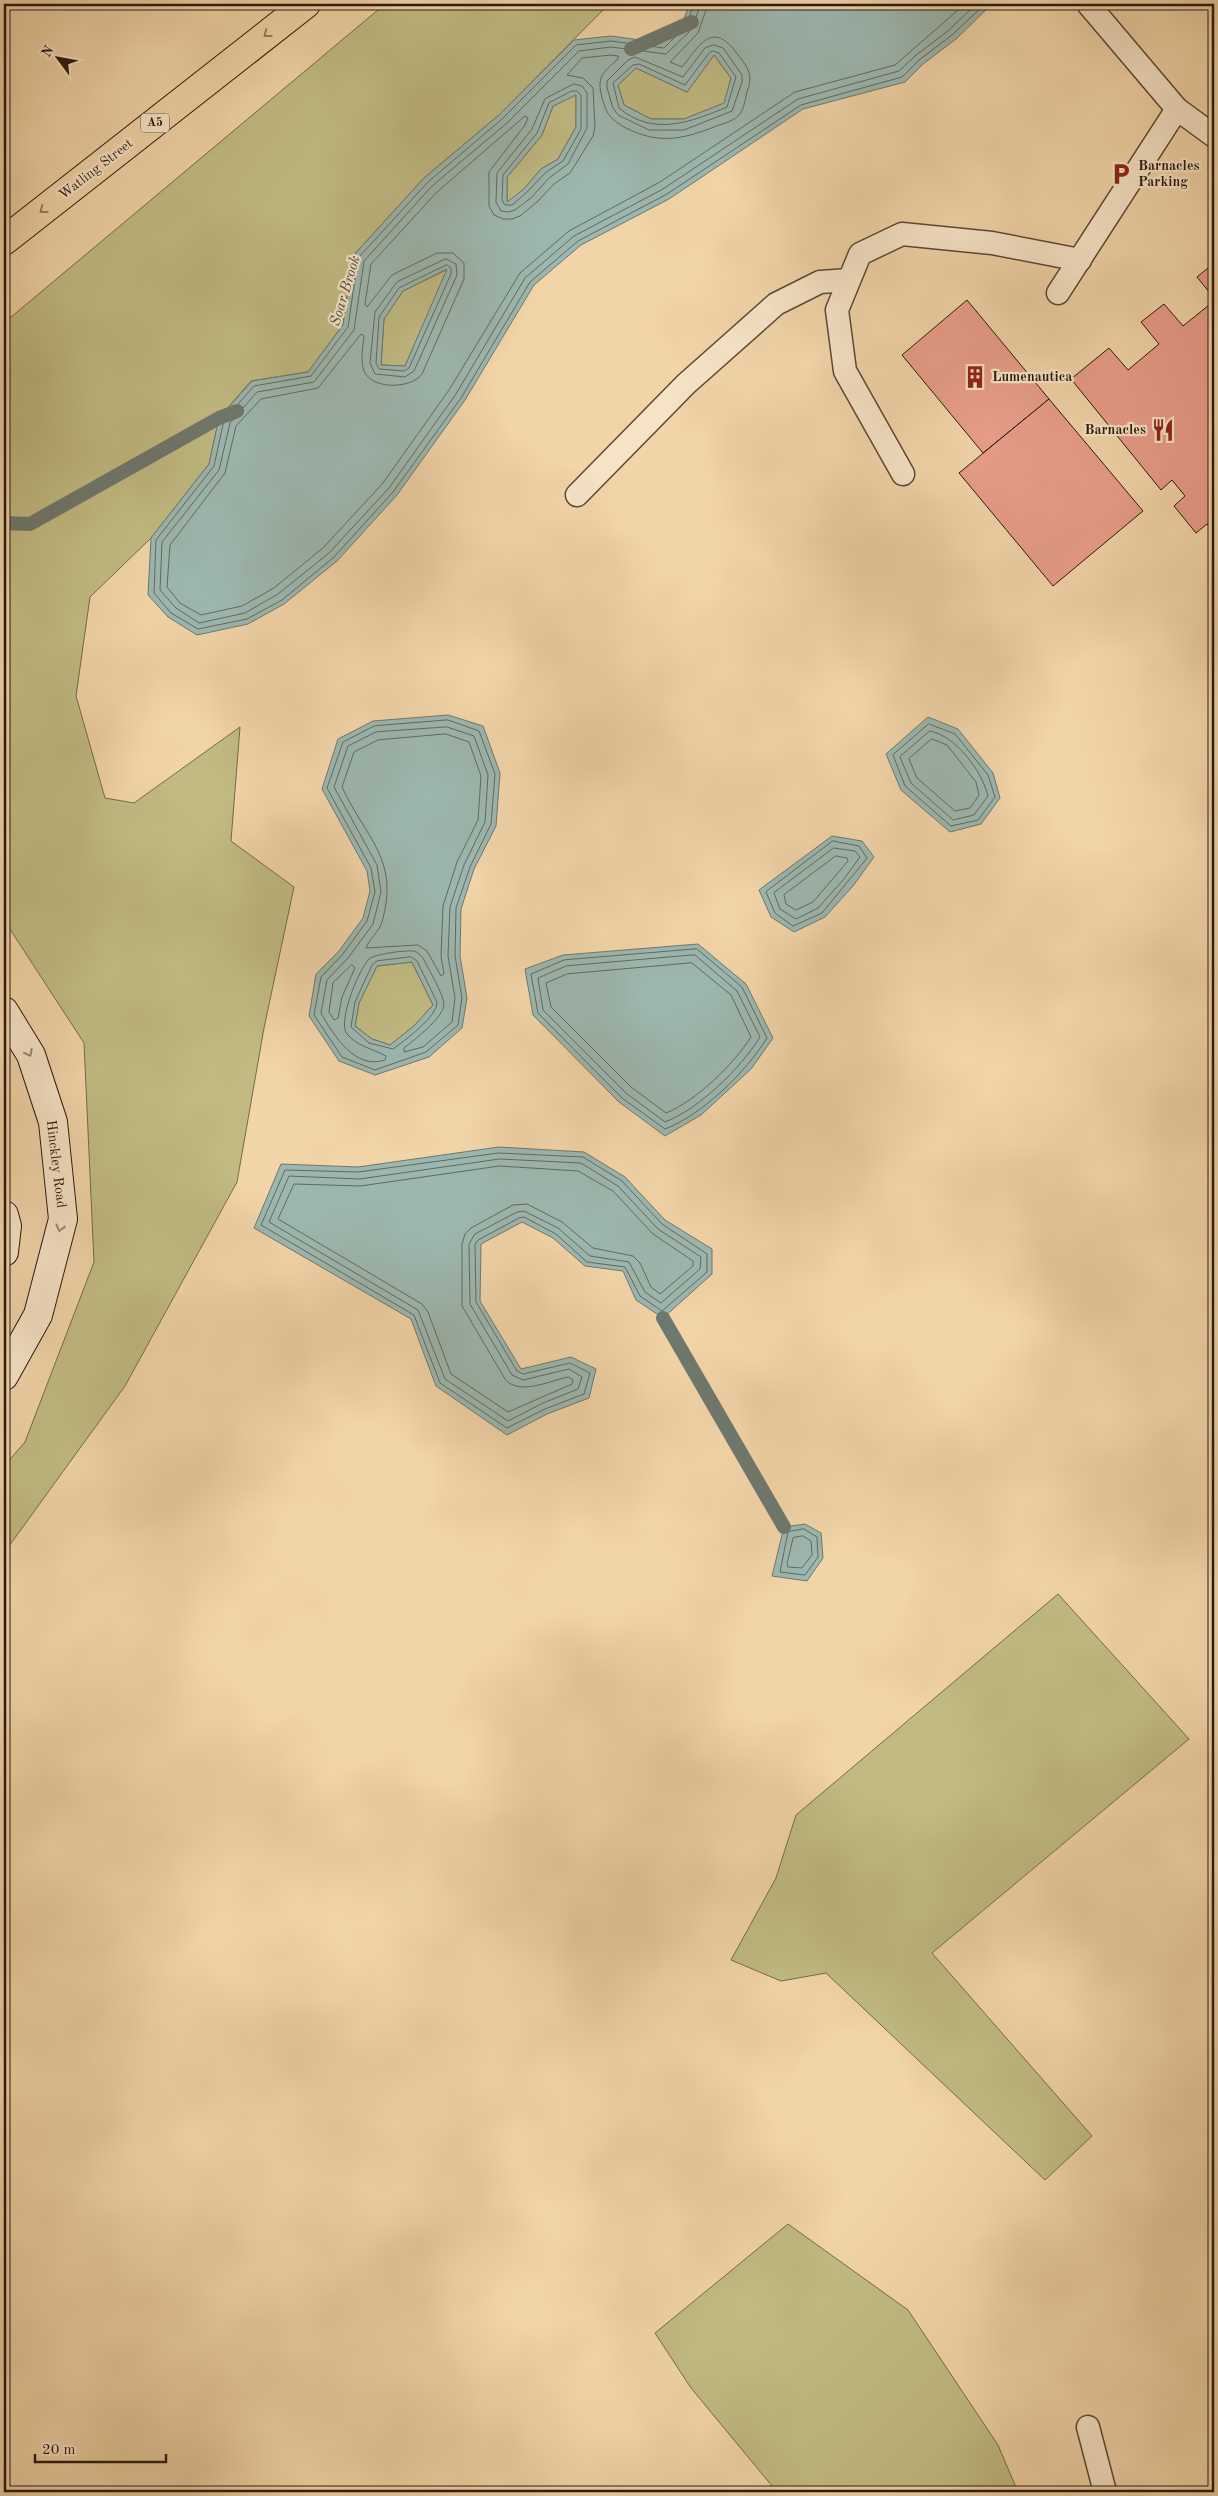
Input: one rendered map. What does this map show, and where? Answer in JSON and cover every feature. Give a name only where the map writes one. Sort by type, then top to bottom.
[{"type":"highway","name":"Watling Street","points":[[4,242],[306,4]]},
{"type":"main road","name":"Hinckley Road","points":[[4,1011],[31,1055],[52,1122],[63,1219],[38,1315],[4,1376]]},
{"type":"main road","points":[[4,1215],[7,1226],[4,1252]]},
{"type":"lane","points":[[1088,4],[1177,109],[1214,136]]},
{"type":"lane","points":[[1058,293],[1177,109]]},
{"type":"lane","points":[[903,474],[846,370],[837,310],[860,254],[902,234],[992,243],[1080,260]]},
{"type":"lane","points":[[576,495],[686,384],[776,304],[820,282],[849,280]]},
{"type":"lane","points":[[1088,2427],[1105,2492]]},
{"type":"shaded area","points":[[385,4],[609,4],[499,115],[424,178],[353,256],[343,325],[308,372],[251,381],[219,418],[209,464],[151,538],[90,597],[76,696],[105,798],[134,803],[240,727],[231,841],[294,887],[264,1028],[237,1182],[125,1386],[4,1553],[4,1466],[25,1442],[94,1262],[84,1043],[4,920],[4,323]]},
{"type":"shaded area","points":[[714,55],[731,78],[725,103],[684,119],[651,119],[624,105],[618,85],[636,68],[687,92]]},
{"type":"shaded area","points":[[576,94],[576,127],[558,159],[541,169],[524,189],[507,203],[507,177],[542,135],[553,106]]},
{"type":"shaded area","points":[[448,269],[405,366],[381,365],[384,319],[403,291]]},
{"type":"shaded area","points":[[412,962],[433,1005],[414,1026],[390,1045],[372,1039],[355,1026],[359,1003],[377,966]]},
{"type":"shaded area","points":[[1058,1594],[1189,1739],[932,1953],[1092,2136],[1045,2180],[826,1973],[781,1981],[731,1960],[776,1878],[796,1815]]},
{"type":"shaded area","points":[[788,2224],[908,2310],[998,2445],[1018,2492],[777,2492],[691,2388],[655,2333]]},
{"type":"water","points":[[690,4],[992,4],[956,39],[923,64],[905,82],[803,109],[669,199],[581,245],[534,285],[465,400],[397,495],[337,561],[284,604],[248,624],[197,635],[168,617],[148,595],[151,538],[209,464],[219,418],[252,381],[308,372],[343,325],[353,256],[424,178],[499,115],[574,40],[611,36],[662,43],[682,23]],"holes":[[[714,55],[731,78],[724,103],[684,119],[651,119],[624,105],[618,85],[636,68],[687,92]],[[576,95],[576,127],[558,159],[541,169],[524,189],[507,202],[507,177],[542,135],[553,106]],[[447,269],[405,366],[381,365],[384,319],[403,291]]]},
{"type":"water","points":[[448,715],[483,726],[500,773],[496,826],[474,869],[461,909],[460,956],[467,998],[462,1028],[429,1057],[375,1075],[339,1061],[309,1016],[316,974],[339,951],[363,918],[370,891],[367,871],[322,789],[338,739],[373,721]],"holes":[[[412,962],[433,1005],[414,1026],[390,1045],[372,1039],[355,1026],[359,1003],[377,966]]]},
{"type":"water","points":[[928,717],[958,729],[993,773],[1000,798],[981,824],[950,832],[901,790],[886,754]]},
{"type":"water","points":[[832,836],[862,841],[874,857],[853,886],[825,917],[794,932],[771,917],[759,890]]},
{"type":"water","points":[[698,944],[746,984],[773,1038],[751,1069],[701,1115],[665,1136],[619,1102],[533,1015],[525,969],[563,955]]},
{"type":"water","points":[[499,1147],[584,1152],[625,1177],[665,1220],[712,1249],[712,1274],[663,1318],[636,1300],[623,1271],[585,1266],[553,1238],[522,1222],[481,1244],[480,1301],[521,1369],[571,1357],[596,1369],[589,1398],[547,1414],[507,1435],[436,1386],[411,1319],[254,1228],[281,1164],[358,1167]]},
{"type":"water","points":[[805,1524],[821,1533],[823,1558],[807,1581],[772,1576],[784,1527]]},
{"type":"building","points":[[1214,263],[1214,298],[1197,277]]},
{"type":"building","name":"Lumenautica","points":[[967,300],[1049,399],[983,453],[902,355]]},
{"type":"building","name":"Barnacles","points":[[1214,301],[1214,532],[1207,524],[1196,533],[1174,506],[1185,496],[1172,480],[1161,490],[1071,379],[1109,348],[1128,370],[1159,344],[1141,322],[1164,304],[1183,326]]},
{"type":"building","points":[[1049,399],[1143,511],[1053,586],[959,473]]},
{"type":"waterway","name":"Soar Brook","points":[[631,49],[692,22]]},
{"type":"waterway","name":"Soar Brook","points":[[4,523],[30,524],[219,418],[237,411]]},
{"type":"waterway","points":[[663,1318],[784,1527]]},
{"type":"place","name":"Barnacles Parking","points":[[1121,174]]},
{"type":"place","name":"Lumenautica","points":[[975,377]]},
{"type":"place","name":"Barnacles","points":[[1163,430]]}]
